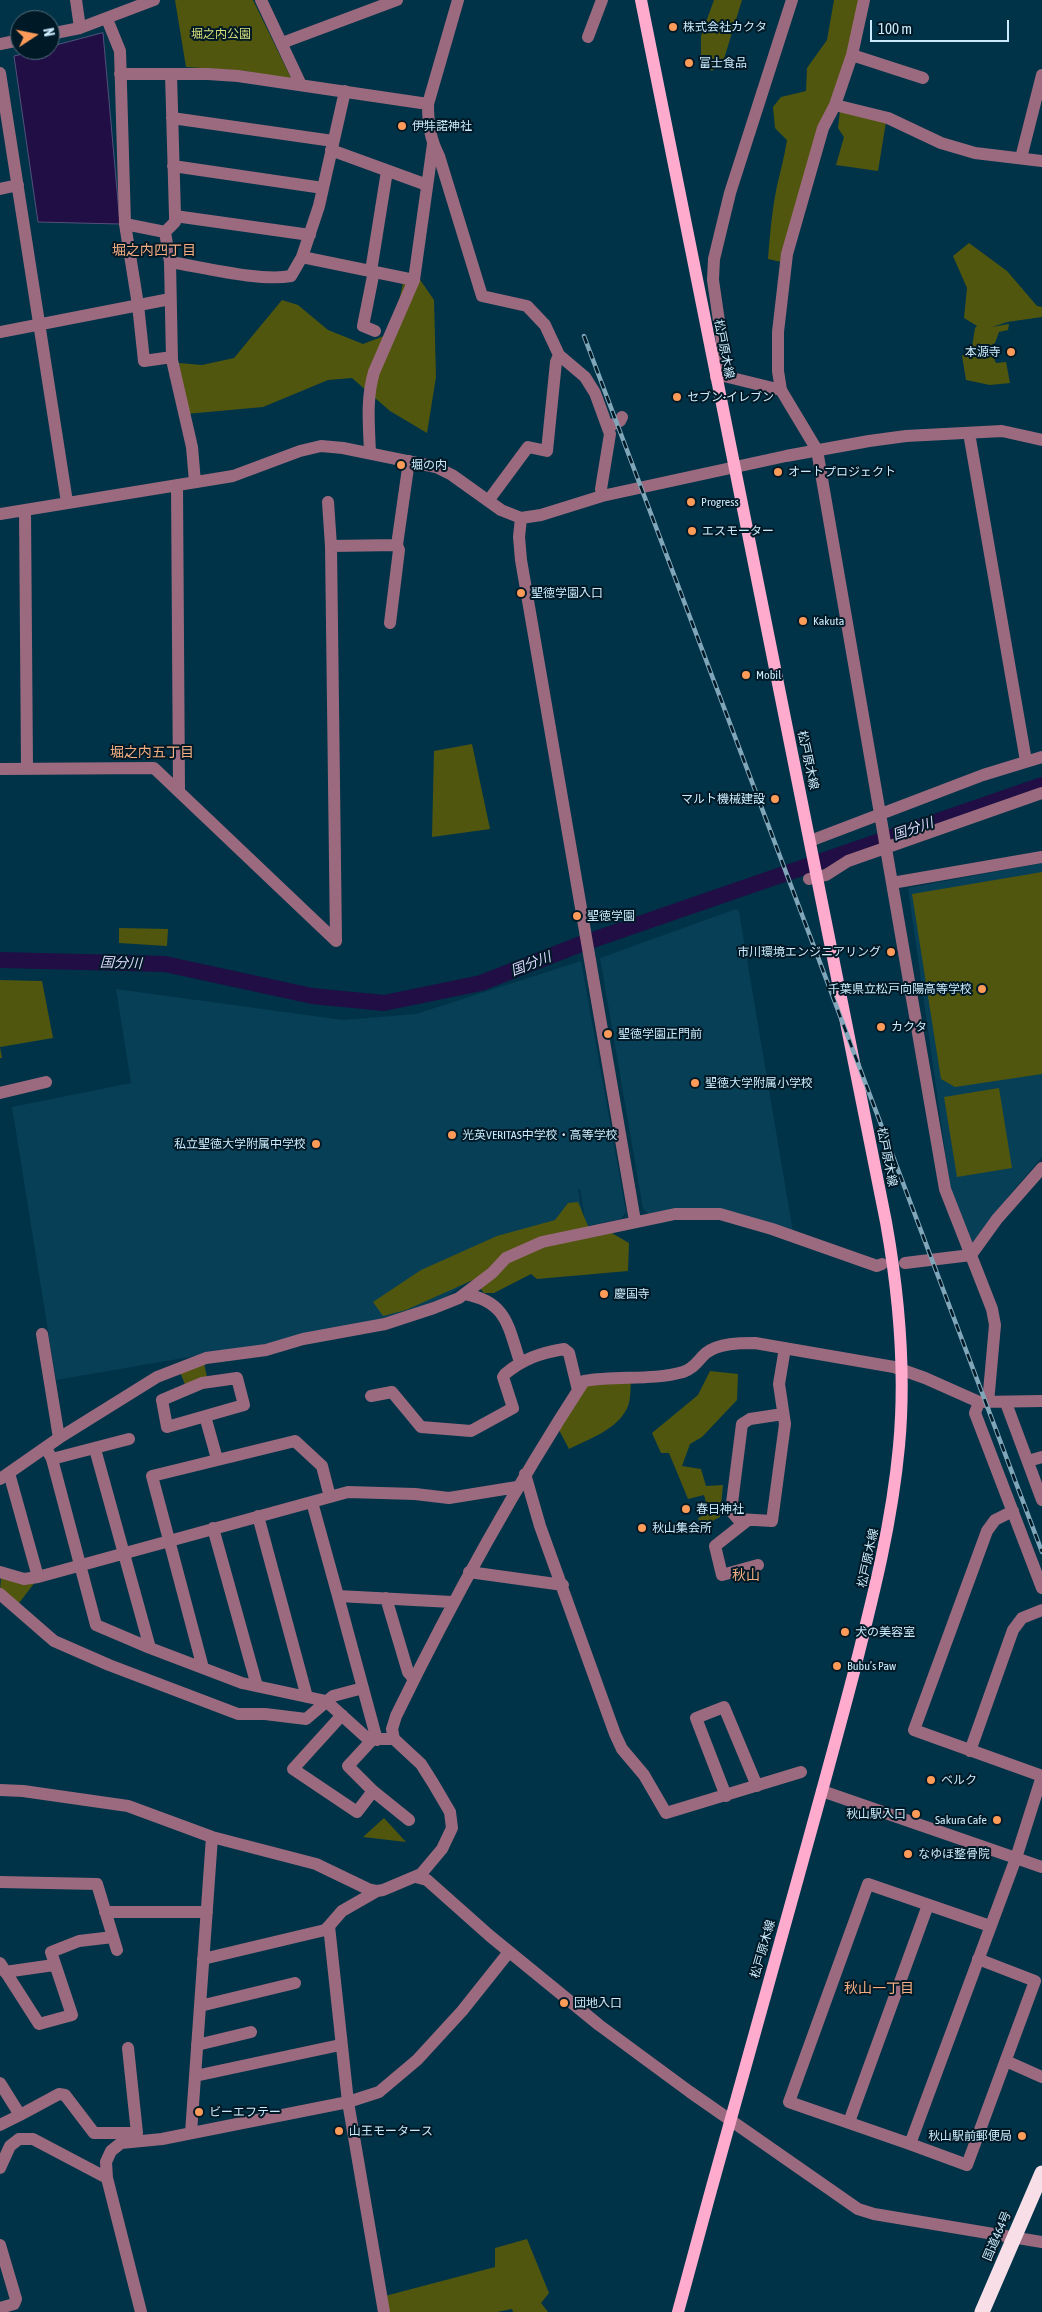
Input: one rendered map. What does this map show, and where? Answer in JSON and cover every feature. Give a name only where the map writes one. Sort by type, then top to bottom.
[{"type":"highway","name":"国道464号","points":[[982,2312],[1042,2173]]},
{"type":"main road","name":"松戸原木線","points":[[641,0],[720,376],[734,468],[810,841],[813,878],[893,1260],[898,1299],[902,1370],[900,1443],[890,1520],[874,1595],[822,1791],[729,2120],[678,2312]]},
{"type":"street","points":[[76,0],[80,28]]},
{"type":"street","points":[[60,32],[107,19],[154,0]]},
{"type":"street","points":[[261,0],[301,85]]},
{"type":"street","points":[[282,43],[397,0]]},
{"type":"street","points":[[458,0],[428,104],[428,120],[433,144],[482,296],[527,306],[545,325],[559,355],[585,377],[595,393],[610,434],[600,489],[602,496]]},
{"type":"street","points":[[588,38],[602,0]]},
{"type":"street","points":[[781,390],[738,377],[720,376],[725,362],[714,280],[714,259],[730,193],[792,0]]},
{"type":"street","points":[[864,0],[852,55],[835,106],[823,128],[787,254],[778,332],[778,371],[781,390],[817,450],[945,1189],[992,1309],[995,1325],[984,1403],[975,1413],[1042,1588]]},
{"type":"street","points":[[107,19],[120,51],[125,224],[138,305],[144,361],[172,357]]},
{"type":"street","points":[[852,55],[923,78]]},
{"type":"street","points":[[120,74],[238,76],[428,104]]},
{"type":"street","points":[[165,232],[175,222],[170,74]]},
{"type":"street","points":[[1021,158],[1042,75]]},
{"type":"street","points":[[1,81],[67,502]]},
{"type":"street","points":[[170,262],[280,278],[291,276],[302,256],[319,206],[345,91]]},
{"type":"street","points":[[835,106],[888,118],[941,143],[975,153],[1042,161]]},
{"type":"street","points":[[172,118],[332,145],[387,171],[427,185]]},
{"type":"street","points":[[370,453],[368,401],[370,387],[374,372],[414,280],[433,144]]},
{"type":"street","points":[[173,166],[323,188]]},
{"type":"street","points":[[375,330],[363,326],[387,171]]},
{"type":"street","points":[[0,189],[18,185]]},
{"type":"street","points":[[175,216],[310,235]]},
{"type":"street","points":[[125,224],[165,232]]},
{"type":"street","points":[[165,232],[170,262],[172,357],[192,447],[196,482]]},
{"type":"street","points":[[302,256],[414,280]]},
{"type":"street","points":[[0,332],[170,299]]},
{"type":"street","points":[[488,501],[528,447],[547,451],[556,362],[559,355]]},
{"type":"street","points":[[608,427],[620,421],[622,417]]},
{"type":"street","points":[[0,514],[233,476],[314,447],[343,448],[436,467],[501,510],[521,518],[541,515],[602,496],[817,450],[906,436],[1010,431],[1042,440]]},
{"type":"street","points":[[969,434],[1026,761]]},
{"type":"street","points":[[390,623],[399,550],[397,546],[409,461]]},
{"type":"street","points":[[177,485],[179,791]]},
{"type":"street","points":[[0,768],[154,768],[336,941],[331,546],[328,502]]},
{"type":"street","points":[[25,510],[27,768]]},
{"type":"street","points":[[521,518],[519,536],[521,560],[635,1221]]},
{"type":"street","points":[[331,546],[397,546]]},
{"type":"street","points":[[810,841],[983,775],[1042,757]]},
{"type":"street","points":[[813,878],[830,873],[848,861],[1042,793]]},
{"type":"street","points":[[892,883],[1042,858]]},
{"type":"street","points":[[0,1093],[46,1082]]},
{"type":"street","points":[[905,1263],[971,1255],[997,1219],[1042,1168]]},
{"type":"street","points":[[394,1739],[368,1739],[326,1701],[257,1686],[150,1648],[96,1625],[49,1454],[59,1438],[157,1377],[206,1358],[266,1350],[303,1339],[385,1324],[434,1308],[465,1294],[492,1273],[506,1258],[522,1249],[542,1242],[635,1221],[675,1214],[720,1214],[772,1229],[877,1266],[882,1264]]},
{"type":"street","points":[[465,1294],[482,1297],[500,1310],[505,1317],[520,1362]]},
{"type":"street","points":[[42,1334],[59,1438]]},
{"type":"street","points":[[203,1960],[325,1930],[342,1911],[377,1891],[416,1877],[426,1869],[448,1839],[452,1828],[450,1812],[421,1764],[394,1739],[392,1729],[396,1716],[452,1602],[517,1487],[584,1381],[660,1376],[685,1371],[698,1365],[705,1354],[730,1345],[755,1343],[902,1370],[984,1403],[1042,1401]]},
{"type":"street","points":[[783,1414],[750,1419],[742,1424],[731,1511],[738,1519],[772,1521],[785,1424],[779,1384],[785,1348]]},
{"type":"street","points":[[371,1396],[392,1392],[421,1427],[471,1431],[512,1408],[503,1377],[520,1362],[542,1352],[564,1349],[569,1353],[578,1390]]},
{"type":"street","points":[[237,1378],[244,1405],[205,1416],[167,1427],[162,1400],[202,1383],[237,1378]]},
{"type":"street","points":[[1006,1403],[1042,1500]]},
{"type":"street","points":[[205,1416],[217,1459]]},
{"type":"street","points":[[38,1577],[5,1476],[49,1454],[95,1448],[129,1439]]},
{"type":"street","points":[[203,1668],[152,1476],[295,1441],[322,1466],[330,1497]]},
{"type":"street","points":[[95,1448],[150,1648]]},
{"type":"street","points":[[1028,1461],[1042,1457]]},
{"type":"street","points":[[525,1474],[540,1526],[563,1585],[603,1704],[622,1749],[644,1775],[666,1813],[801,1772]]},
{"type":"street","points":[[0,1572],[24,1579],[38,1577],[355,1491],[449,1498],[517,1487]]},
{"type":"street","points":[[312,1502],[363,1688],[374,1740]]},
{"type":"street","points":[[910,2144],[1016,1858],[1039,1793],[1042,1776],[914,1730],[987,1531],[995,1520],[1013,1511]]},
{"type":"street","points":[[258,1516],[307,1696]]},
{"type":"street","points":[[748,1520],[715,1546],[722,1575],[758,1565]]},
{"type":"street","points":[[213,1528],[257,1686]]},
{"type":"street","points":[[469,1572],[563,1585]]},
{"type":"street","points":[[0,1594],[54,1641],[108,1665],[238,1714],[265,1714],[306,1719],[333,1696],[363,1688]]},
{"type":"street","points":[[338,1596],[452,1602]]},
{"type":"street","points":[[386,1598],[408,1672],[414,1679]]},
{"type":"street","points":[[970,1751],[1013,1630],[1022,1618],[1042,1610]]},
{"type":"street","points":[[726,1796],[696,1718],[724,1707],[757,1786]]},
{"type":"street","points":[[342,1715],[293,1769],[357,1812],[374,1791]]},
{"type":"street","points":[[374,1740],[348,1766],[409,1820]]},
{"type":"street","points":[[0,1790],[30,1792],[128,1806],[212,1837],[316,1864],[377,1891]]},
{"type":"street","points":[[822,1791],[1042,1867]]},
{"type":"street","points":[[191,2133],[212,1837]]},
{"type":"street","points":[[416,1877],[432,1884],[509,1952],[599,2025],[729,2120],[858,2209],[874,2214],[1042,2242]]},
{"type":"street","points":[[0,1882],[97,1884],[117,1950]]},
{"type":"street","points":[[978,1959],[1035,1980],[967,2165],[789,2102],[868,1884],[990,1926]]},
{"type":"street","points":[[849,2122],[928,1905]]},
{"type":"street","points":[[105,1912],[207,1912]]},
{"type":"street","points":[[329,1926],[340,2045],[348,2102],[384,2312]]},
{"type":"street","points":[[54,1964],[3,1968],[39,2024],[72,2015],[51,1952],[80,1941],[113,1937]]},
{"type":"street","points":[[0,2125],[59,2094],[65,2095],[94,2133],[162,2139],[348,2102],[379,2092],[404,2073],[457,2016],[509,1952]]},
{"type":"street","points":[[200,2006],[296,1982]]},
{"type":"street","points":[[197,2045],[251,2032]]},
{"type":"street","points":[[195,2076],[340,2045]]},
{"type":"street","points":[[128,2048],[137,2136]]},
{"type":"street","points":[[1006,2062],[1042,2077]]},
{"type":"street","points":[[0,2083],[20,2115]]},
{"type":"street","points":[[137,2136],[121,2143],[111,2151],[106,2162],[107,2178],[140,2312]]},
{"type":"street","points":[[0,2168],[10,2146],[19,2139],[33,2139],[107,2178]]},
{"type":"street","points":[[0,2245],[16,2298],[14,2304],[0,2308]]},
{"type":"shaded area","points":[[103,33],[120,224],[38,222],[15,60],[60,60],[60,44]]},
{"type":"shaded area","name":"千葉県立松戸向陽高等学校","points":[[1042,863],[1042,1157],[1011,1193],[972,1244],[950,1186],[908,888]]},
{"type":"shaded area","name":"聖徳大学附属小学校","points":[[736,909],[739,912],[793,1232],[705,1208],[649,1214],[643,1209],[600,958]]},
{"type":"shaded area","name":"私立聖徳大学附属中学校","points":[[581,961],[626,1212],[621,1219],[586,1226],[580,1189],[578,1189],[585,1227],[477,1276],[436,1303],[374,1322],[265,1344],[56,1380],[12,1107],[131,1083],[116,989],[343,1020],[416,1014]]},
{"type":"green space","name":"堀之内公園","points":[[175,0],[253,0],[292,80],[246,71],[186,67]]},
{"type":"green space","points":[[714,0],[742,0],[723,62],[712,71],[701,64],[701,36]]},
{"type":"green space","points":[[834,0],[859,0],[852,41],[781,262],[768,259],[774,204],[787,140],[775,128],[773,107],[781,97],[806,91],[807,68],[827,40]]},
{"type":"green space","points":[[840,110],[886,122],[878,171],[836,165],[844,137],[838,128]]},
{"type":"green space","points":[[969,243],[1007,271],[1037,306],[1042,307],[1042,317],[1007,322],[992,327],[1009,324],[1008,330],[999,332],[995,343],[989,346],[996,363],[1006,362],[1010,383],[990,385],[966,380],[962,356],[972,347],[977,326],[964,318],[967,288],[953,256]]},
{"type":"green space","points":[[414,271],[434,300],[436,377],[427,433],[390,411],[352,378],[328,380],[263,407],[186,414],[179,363],[202,365],[234,358],[282,300],[298,305],[328,330],[363,344],[392,333],[403,283]]},
{"type":"green space","points":[[472,744],[490,829],[432,837],[434,751]]},
{"type":"green space","name":"千葉県立松戸向陽高等学校","points":[[1042,872],[1042,1074],[955,1087],[941,1079],[912,894]]},
{"type":"green space","points":[[119,928],[168,929],[167,946],[119,943]]},
{"type":"green space","points":[[0,980],[42,981],[53,1038],[0,1047]]},
{"type":"green space","points":[[999,1088],[1012,1168],[957,1177],[944,1097]]},
{"type":"green space","points":[[578,1202],[588,1226],[610,1232],[629,1243],[628,1271],[537,1279],[531,1274],[494,1293],[484,1293],[473,1280],[406,1310],[383,1316],[373,1302],[421,1270],[497,1236],[555,1220],[568,1203]]},
{"type":"green space","points":[[204,1363],[207,1377],[186,1387],[180,1372]]},
{"type":"green space","points":[[710,1371],[738,1374],[737,1400],[702,1437],[690,1444],[682,1466],[701,1469],[706,1486],[723,1485],[720,1517],[701,1527],[698,1518],[709,1513],[704,1495],[688,1499],[669,1453],[661,1453],[652,1433],[698,1395]]},
{"type":"green space","points":[[631,1382],[629,1403],[618,1421],[603,1432],[569,1449],[559,1430],[586,1385]]},
{"type":"green space","points":[[1,1578],[36,1581],[19,1603],[0,1590]]},
{"type":"green space","points":[[384,1818],[406,1842],[363,1837]]},
{"type":"green space","points":[[527,2239],[549,2293],[541,2303],[548,2312],[513,2312],[512,2309],[497,2312],[387,2312],[385,2296],[495,2267],[495,2248]]},
{"type":"waterway","name":"国分川","points":[[0,960],[165,964],[312,996],[384,1003],[481,983],[581,944],[1042,785]]},
{"type":"railway","points":[[584,336],[1042,1552]]},
{"type":"place","name":"株式会社カクタ","points":[[673,27]]},
{"type":"place","name":"富士食品","points":[[689,63]]},
{"type":"place","name":"伊弉諾神社","points":[[402,126]]},
{"type":"place","name":"本源寺","points":[[1011,352]]},
{"type":"place","name":"セブン-イレブン","points":[[677,397]]},
{"type":"place","name":"堀の内","points":[[401,465]]},
{"type":"place","name":"オートプロジェクト","points":[[778,472]]},
{"type":"place","name":"Progress","points":[[691,502]]},
{"type":"place","name":"エスモーター","points":[[692,531]]},
{"type":"place","name":"聖徳学園入口","points":[[521,593]]},
{"type":"place","name":"Kakuta","points":[[803,621]]},
{"type":"place","name":"Mobil","points":[[746,675]]},
{"type":"place","name":"マルト機械建設","points":[[775,799]]},
{"type":"place","name":"聖徳学園","points":[[577,916]]},
{"type":"place","name":"市川環境エンジニアリング","points":[[891,952]]},
{"type":"place","name":"千葉県立松戸向陽高等学校","points":[[982,989]]},
{"type":"place","name":"カクタ","points":[[881,1027]]},
{"type":"place","name":"聖徳学園正門前","points":[[608,1034]]},
{"type":"place","name":"聖徳大学附属小学校","points":[[695,1083]]},
{"type":"place","name":"光英VERITAS中学校・高等学校","points":[[452,1135]]},
{"type":"place","name":"私立聖徳大学附属中学校","points":[[316,1144]]},
{"type":"place","name":"慶国寺","points":[[604,1294]]},
{"type":"place","name":"春日神社","points":[[686,1509]]},
{"type":"place","name":"秋山集会所","points":[[642,1528]]},
{"type":"place","name":"犬の美容室","points":[[845,1632]]},
{"type":"place","name":"Bubu’s Paw","points":[[837,1666]]},
{"type":"place","name":"ベルク","points":[[931,1780]]},
{"type":"place","name":"秋山駅入口","points":[[916,1814]]},
{"type":"place","name":"Sakura Cafe","points":[[997,1820]]},
{"type":"place","name":"なゆほ整骨院","points":[[908,1854]]},
{"type":"place","name":"団地入口","points":[[564,2003]]},
{"type":"place","name":"ビーエフテー","points":[[199,2112]]},
{"type":"place","name":"山王モータース","points":[[339,2131]]},
{"type":"place","name":"秋山駅前郵便局","points":[[1022,2136]]},
{"type":"district","name":"堀之内四丁目","points":[[154,251]]},
{"type":"district","name":"堀之内五丁目","points":[[152,753]]},
{"type":"district","name":"秋山","points":[[746,1576]]},
{"type":"district","name":"秋山一丁目","points":[[879,1989]]}]
